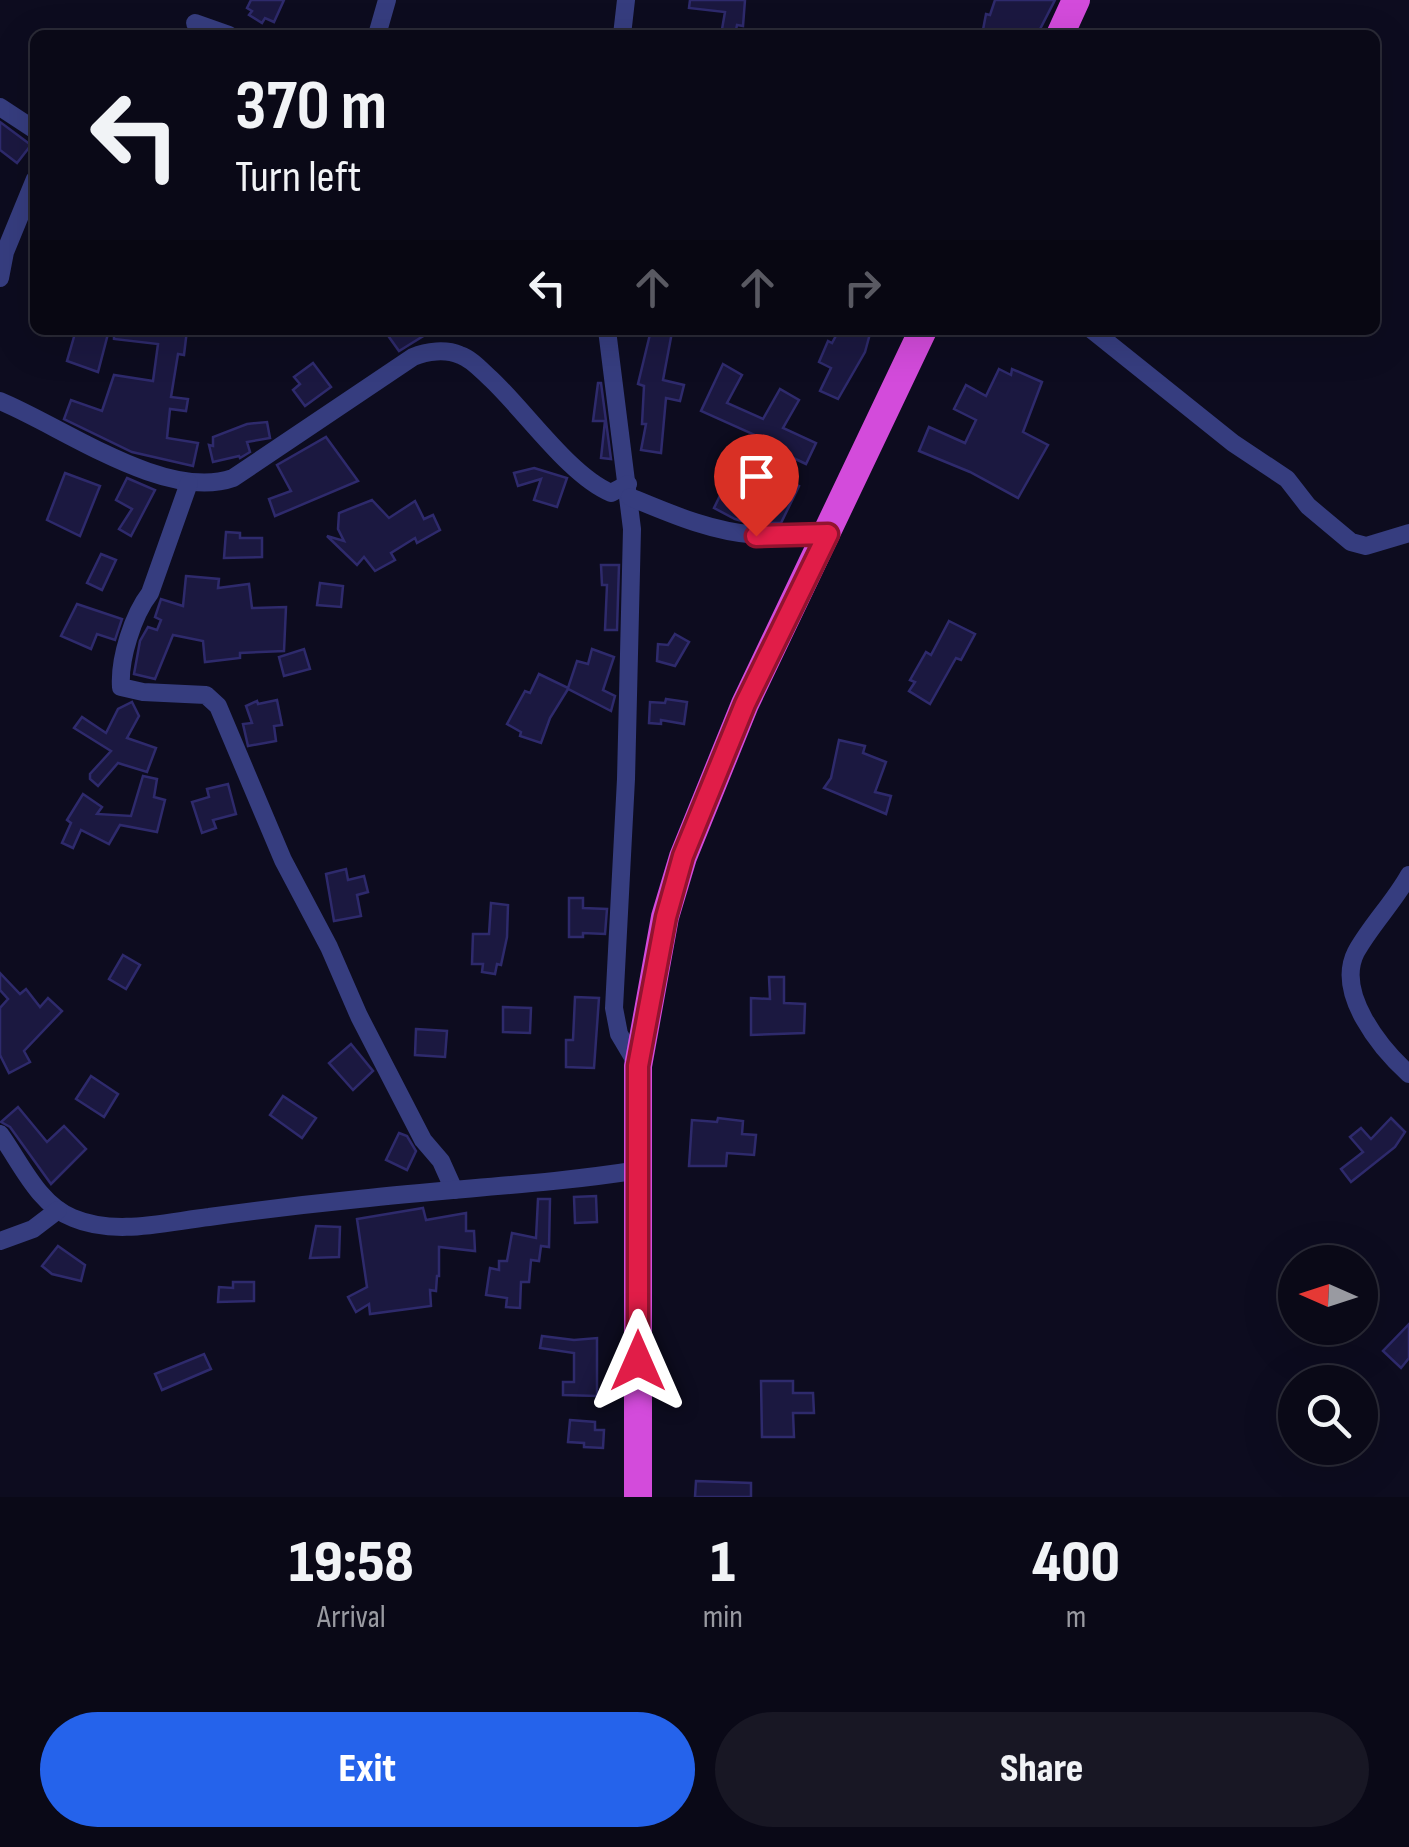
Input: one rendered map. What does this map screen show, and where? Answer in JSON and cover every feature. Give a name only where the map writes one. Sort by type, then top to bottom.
[{"type":"highway","points":[[1062,30],[1076,0]]},
{"type":"highway","points":[[638,1497],[638,1066],[662,934],[683,856],[745,704],[920,335]]},
{"type":"street","points":[[378,30],[387,0]]},
{"type":"street","points":[[623,30],[626,0]]},
{"type":"street","points":[[195,23],[215,30]]},
{"type":"street","points":[[0,107],[30,127]]},
{"type":"street","points":[[0,278],[5,252],[30,191]]},
{"type":"street","points":[[607,335],[629,490],[633,577],[614,995],[619,1034],[638,1066]]},
{"type":"street","points":[[1098,335],[1233,443],[1287,479],[1308,506],[1352,542],[1366,546],[1409,533]]},
{"type":"street","points":[[0,401],[113,457],[188,483],[216,484],[233,478],[414,357],[442,352],[459,354],[485,374],[596,487],[611,493],[629,490],[694,524],[756,536],[828,534]]},
{"type":"street","points":[[188,483],[150,593],[138,608],[121,670],[121,687],[206,695],[218,706],[283,860],[329,946],[359,1016],[454,1190]]},
{"type":"street","points":[[1409,874],[1355,955],[1353,975],[1367,1026],[1409,1074]]},
{"type":"street","points":[[0,1134],[32,1182],[58,1210],[82,1221],[133,1226],[454,1190],[561,1183],[638,1170]]},
{"type":"street","points":[[0,1241],[32,1230],[58,1210]]},
{"type":"building","points":[[251,0],[284,0],[274,22],[265,18],[262,23],[249,15]]},
{"type":"building","points":[[690,0],[745,0],[743,26],[722,30],[725,12],[689,8]]},
{"type":"building","points":[[995,0],[1055,0],[1040,30],[983,30],[986,14],[990,15]]},
{"type":"building","points":[[0,122],[30,144],[17,163],[0,150]]},
{"type":"building","points":[[75,335],[108,335],[98,372],[67,361]]},
{"type":"building","points":[[114,335],[186,335],[184,355],[178,354],[171,397],[188,399],[186,411],[170,409],[167,438],[198,443],[193,466],[132,452],[64,419],[71,400],[102,411],[114,375],[153,381],[158,344],[114,339]]},
{"type":"building","points":[[388,335],[425,335],[399,351]]},
{"type":"building","points":[[650,335],[671,335],[663,380],[684,385],[680,401],[666,398],[661,453],[641,450],[646,424],[642,424],[644,386],[638,384]]},
{"type":"building","points":[[836,335],[870,335],[865,352],[838,399],[820,391],[831,368],[819,362],[828,341],[832,343]]},
{"type":"building","points":[[313,363],[331,387],[305,406],[293,390],[300,384],[294,377]]},
{"type":"building","points":[[723,364],[742,375],[727,403],[763,419],[780,389],[799,400],[783,428],[816,443],[806,464],[701,411]]},
{"type":"building","points":[[999,369],[1011,375],[1012,369],[1042,382],[1023,432],[1048,445],[1018,498],[919,451],[929,427],[965,443],[976,420],[954,409],[966,385],[986,396]]},
{"type":"building","points":[[601,383],[611,459],[601,458],[605,421],[593,421]]},
{"type":"building","points":[[267,422],[270,438],[247,442],[250,452],[240,458],[213,462],[209,445],[213,446],[213,437],[247,424]]},
{"type":"building","points":[[326,437],[358,481],[275,516],[269,499],[291,491],[277,465]]},
{"type":"building","points":[[739,457],[799,486],[781,523],[764,523],[746,514],[742,521],[714,508]]},
{"type":"building","points":[[534,468],[567,478],[557,507],[534,500],[541,479],[518,486],[514,473]]},
{"type":"building","points":[[65,473],[100,486],[80,536],[47,520]]},
{"type":"building","points":[[127,478],[155,490],[131,536],[119,529],[132,509],[116,500]]},
{"type":"building","points":[[372,500],[389,518],[415,501],[424,519],[433,515],[440,530],[417,543],[415,538],[391,553],[395,560],[375,571],[364,557],[357,565],[327,536],[344,541],[338,529],[339,513]]},
{"type":"building","points":[[226,532],[240,533],[240,538],[262,538],[262,557],[224,558]]},
{"type":"building","points":[[101,554],[116,560],[102,590],[87,583]]},
{"type":"building","points":[[601,565],[619,565],[617,630],[605,630],[607,585],[602,585]]},
{"type":"building","points":[[186,576],[219,579],[218,588],[249,584],[252,608],[286,607],[284,651],[240,653],[240,658],[205,662],[203,641],[173,635],[155,679],[134,674],[140,641],[148,627],[157,630],[161,620],[155,617],[161,599],[183,606]]},
{"type":"building","points":[[320,583],[343,586],[341,607],[317,605]]},
{"type":"building","points":[[77,604],[122,619],[115,640],[97,634],[91,649],[61,636]]},
{"type":"building","points":[[949,621],[975,634],[961,660],[956,658],[930,704],[909,691],[915,682],[910,680],[926,652],[931,655]]},
{"type":"building","points":[[675,634],[689,642],[675,666],[657,661],[658,644],[668,645]]},
{"type":"building","points":[[304,649],[310,669],[284,676],[279,657]]},
{"type":"building","points":[[592,649],[614,657],[603,690],[615,696],[611,711],[568,689],[550,718],[541,743],[520,736],[521,732],[507,724],[539,674],[568,688],[577,661],[588,664]]},
{"type":"building","points":[[666,699],[687,702],[684,724],[661,720],[661,724],[649,723],[650,702],[665,703]]},
{"type":"building","points":[[277,700],[282,725],[274,726],[276,741],[248,746],[243,724],[252,723],[246,706]]},
{"type":"building","points":[[132,702],[139,716],[127,738],[156,748],[147,772],[118,763],[98,786],[90,774],[111,751],[74,728],[82,717],[106,733],[118,709]]},
{"type":"building","points":[[839,740],[865,746],[863,753],[886,762],[875,792],[891,796],[886,814],[824,788],[831,778]]},
{"type":"building","points":[[143,776],[157,779],[154,797],[165,800],[157,832],[120,825],[109,844],[81,830],[73,848],[62,843],[71,823],[67,820],[83,794],[102,807],[97,814],[131,816]]},
{"type":"building","points":[[228,784],[236,814],[213,820],[216,828],[202,833],[192,802],[209,797],[207,789]]},
{"type":"building","points":[[346,869],[348,880],[364,876],[368,892],[357,895],[361,916],[334,921],[326,874]]},
{"type":"building","points":[[569,898],[583,898],[583,908],[607,909],[605,934],[569,937]]},
{"type":"building","points":[[491,903],[508,905],[507,937],[495,974],[482,972],[483,964],[472,964],[473,934],[489,934]]},
{"type":"building","points":[[123,955],[140,965],[126,989],[109,979]]},
{"type":"building","points":[[0,973],[20,994],[26,989],[40,1007],[48,998],[62,1011],[24,1051],[30,1062],[9,1073],[0,1055],[0,1008],[8,999],[0,990]]},
{"type":"building","points":[[769,977],[784,977],[784,1003],[805,1004],[804,1033],[751,1035],[751,998],[770,999]]},
{"type":"building","points":[[575,997],[599,998],[594,1068],[566,1067],[566,1040],[573,1040]]},
{"type":"building","points":[[503,1007],[531,1008],[530,1033],[503,1032]]},
{"type":"building","points":[[416,1029],[447,1031],[445,1057],[415,1055]]},
{"type":"building","points":[[351,1044],[373,1071],[353,1090],[329,1063]]},
{"type":"building","points":[[91,1076],[118,1094],[104,1117],[76,1099]]},
{"type":"building","points":[[283,1096],[316,1118],[302,1138],[270,1115]]},
{"type":"building","points":[[18,1107],[47,1142],[64,1126],[86,1149],[51,1184],[10,1127],[1,1122]]},
{"type":"building","points":[[718,1118],[743,1121],[742,1134],[756,1135],[754,1155],[727,1153],[726,1166],[689,1166],[692,1120],[717,1122]]},
{"type":"building","points":[[1391,1118],[1405,1132],[1395,1147],[1351,1182],[1341,1169],[1363,1152],[1350,1137],[1361,1128],[1371,1139]]},
{"type":"building","points":[[399,1133],[407,1136],[416,1151],[407,1170],[386,1160]]},
{"type":"building","points":[[596,1196],[597,1222],[575,1223],[574,1197]]},
{"type":"building","points":[[538,1199],[550,1199],[549,1247],[541,1246],[539,1261],[531,1260],[529,1282],[521,1282],[520,1308],[506,1307],[507,1298],[486,1295],[490,1268],[499,1270],[499,1261],[507,1261],[512,1233],[536,1238]]},
{"type":"building","points":[[423,1208],[426,1220],[466,1213],[466,1231],[474,1231],[475,1251],[439,1247],[439,1276],[436,1291],[430,1290],[431,1306],[370,1314],[369,1304],[356,1312],[348,1297],[367,1287],[357,1219]]},
{"type":"building","points":[[316,1226],[340,1227],[339,1257],[310,1258]]},
{"type":"building","points":[[58,1246],[85,1265],[81,1281],[52,1274],[42,1266]]},
{"type":"building","points":[[233,1282],[254,1282],[254,1301],[218,1302],[219,1287],[233,1288]]},
{"type":"building","points":[[1409,1324],[1409,1358],[1401,1368],[1383,1351]]},
{"type":"building","points":[[542,1336],[597,1338],[597,1396],[563,1395],[563,1382],[574,1382],[574,1353],[540,1348]]},
{"type":"building","points":[[204,1354],[211,1369],[162,1390],[155,1374]]},
{"type":"building","points":[[761,1381],[793,1381],[793,1393],[813,1393],[814,1413],[793,1413],[794,1437],[762,1437]]},
{"type":"building","points":[[570,1420],[595,1422],[595,1430],[604,1430],[603,1448],[568,1442]]},
{"type":"building","points":[[696,1481],[751,1483],[751,1497],[695,1497]]},
{"type":"route","points":[[638,1361],[638,1066],[654,969],[683,856],[712,783],[745,704],[828,534],[756,536]]}]
